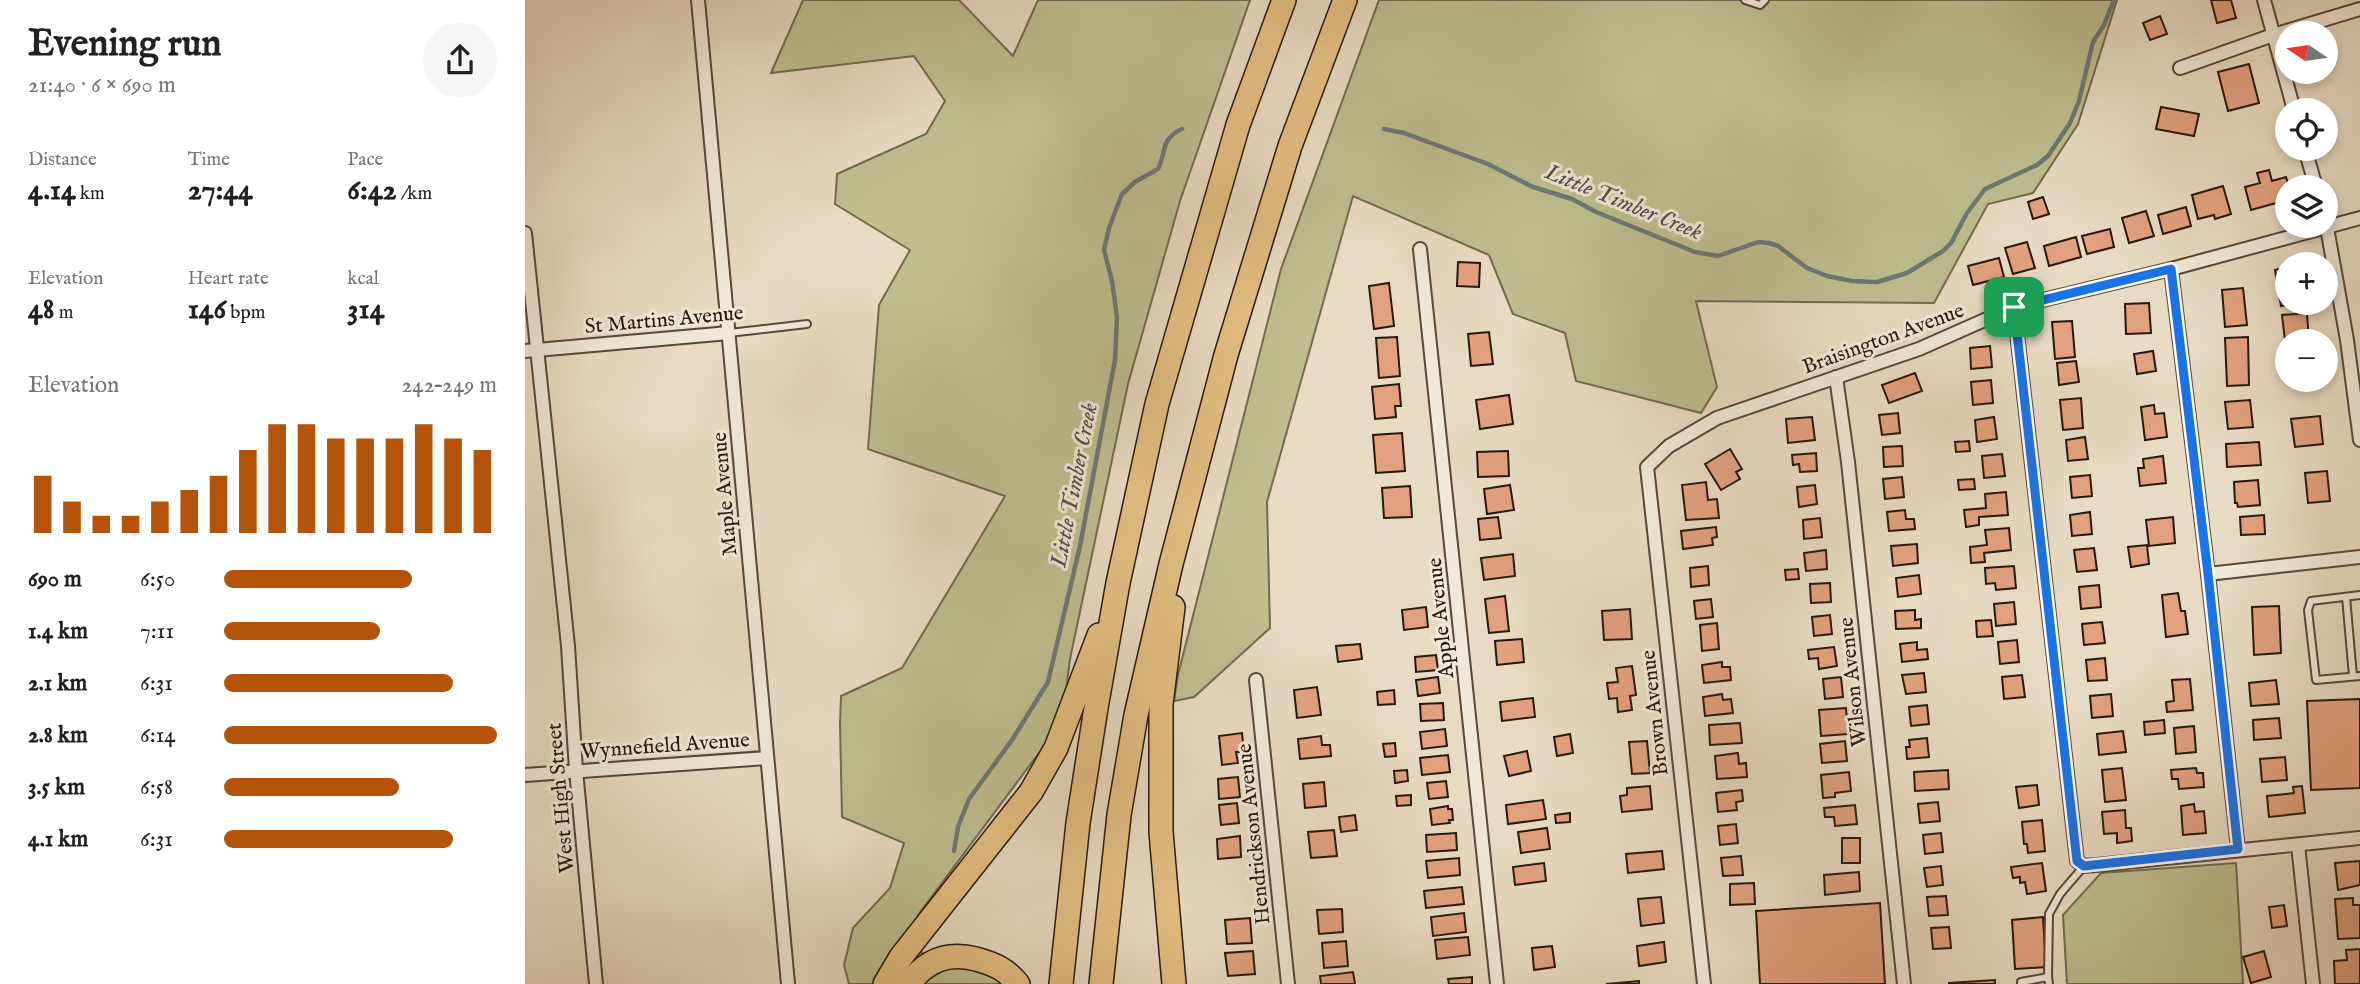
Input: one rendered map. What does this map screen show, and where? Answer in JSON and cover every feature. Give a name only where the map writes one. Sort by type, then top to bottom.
[{"type":"highway","points":[[1061,984],[1078,823],[1118,583],[1157,404],[1238,125],[1284,0]]},
{"type":"highway","points":[[1101,984],[1119,815],[1136,715],[1171,564],[1226,355],[1286,159],[1345,0]]},
{"type":"highway","points":[[1171,564],[1173,615],[1161,704],[1161,832],[1174,984]]},
{"type":"highway","points":[[885,984],[901,957],[1031,792],[1056,748],[1118,583]]},
{"type":"highway","points":[[909,984],[934,960],[962,955],[994,964],[1018,984]]},
{"type":"street","name":"Maple Avenue","points":[[698,0],[788,984]]},
{"type":"street","points":[[2264,0],[2291,98]]},
{"type":"street","points":[[2180,68],[2273,35],[2360,9]]},
{"type":"street","name":"Braisington Avenue","points":[[2338,223],[2360,218]]},
{"type":"street","name":"West High Street","points":[[525,233],[531,351],[568,646],[576,770],[596,984]]},
{"type":"street","name":"Braisington Avenue","points":[[1669,446],[1717,418],[1919,349],[2014,307],[2171,269],[2280,238]]},
{"type":"street","points":[[2328,238],[2357,393],[2360,440]]},
{"type":"street","name":"Apple Avenue","points":[[1420,249],[1497,984]]},
{"type":"street","points":[[2171,269],[2238,849]]},
{"type":"street","points":[[2014,307],[2077,861],[2084,866],[2360,838]]},
{"type":"street","name":"St Martins Avenue","points":[[531,351],[729,333]]},
{"type":"street","name":"Wilson Avenue","points":[[1836,377],[1848,462],[1904,984]]},
{"type":"street","name":"Brown Avenue","points":[[1669,446],[1647,467],[1704,984]]},
{"type":"street","points":[[2208,574],[2360,557]]},
{"type":"street","name":"Hendrickson Avenue","points":[[1256,680],[1288,984]]},
{"type":"street","name":"Wynnefield Avenue","points":[[525,775],[766,758]]},
{"type":"street","points":[[2298,845],[2313,984]]},
{"type":"lane","points":[[1745,0],[1760,5],[1765,0]]},
{"type":"lane","name":"St Martins Avenue","points":[[729,333],[807,324]]},
{"type":"lane","points":[[2346,597],[2357,676],[2316,680],[2308,610],[2311,601],[2360,595]]},
{"type":"lane","points":[[2021,984],[2049,980],[2049,914],[2060,894],[2084,866]]},
{"type":"green space","points":[[803,0],[959,0],[1013,56],[1038,0],[1250,0],[1180,201],[1128,384],[1070,659],[1062,722],[918,915],[925,982],[957,962],[996,968],[1002,984],[849,984],[844,965],[853,928],[890,888],[904,843],[842,817],[841,696],[902,668],[1005,496],[868,449],[879,305],[910,250],[835,204],[837,174],[926,134],[945,101],[914,56],[771,73]]},
{"type":"green space","points":[[1379,0],[2117,0],[2078,124],[2033,193],[1988,204],[1934,303],[1696,301],[1717,387],[1701,413],[1576,381],[1565,333],[1513,314],[1489,255],[1353,196],[1267,502],[1270,628],[1194,697],[1174,701],[1178,675],[1281,269]]},
{"type":"green space","points":[[2236,863],[2243,984],[2067,984],[2063,915],[2101,873]]},
{"type":"building","points":[[2211,0],[2231,0],[2236,18],[2217,23]]},
{"type":"building","points":[[2160,16],[2167,34],[2150,40],[2143,23]]},
{"type":"building","points":[[2249,64],[2259,103],[2228,111],[2218,72]]},
{"type":"building","points":[[2161,107],[2199,114],[2194,136],[2156,129]]},
{"type":"building","points":[[2269,170],[2272,181],[2275,180],[2275,203],[2251,210],[2245,187],[2260,183],[2257,173]]},
{"type":"building","points":[[2223,186],[2231,214],[2215,219],[2214,215],[2198,219],[2192,195]]},
{"type":"building","points":[[2043,197],[2049,214],[2033,219],[2028,202]]},
{"type":"building","points":[[2186,207],[2191,226],[2163,234],[2158,215]]},
{"type":"building","points":[[2146,211],[2154,236],[2129,243],[2122,218]]},
{"type":"building","points":[[2110,229],[2114,247],[2087,254],[2082,236]]},
{"type":"building","points":[[2076,237],[2081,257],[2049,266],[2044,246]]},
{"type":"building","points":[[2027,242],[2035,268],[2013,274],[2005,248]]},
{"type":"building","points":[[1999,258],[2004,277],[1973,285],[1968,266]]},
{"type":"building","points":[[1458,262],[1480,263],[1479,287],[1457,286]]},
{"type":"building","points":[[1389,283],[1394,326],[1374,329],[1369,286]]},
{"type":"building","points":[[2243,288],[2247,325],[2225,327],[2222,290]]},
{"type":"building","points":[[2149,303],[2151,333],[2126,334],[2125,304]]},
{"type":"building","points":[[2282,315],[2307,315],[2308,329],[2284,329]]},
{"type":"building","points":[[2072,321],[2075,357],[2055,359],[2052,322]]},
{"type":"building","points":[[1489,332],[1493,364],[1471,366],[1468,334]]},
{"type":"building","points":[[1397,337],[1400,376],[1379,378],[1376,338]]},
{"type":"building","points":[[2248,337],[2249,385],[2227,386],[2225,338]]},
{"type":"building","points":[[1990,346],[1992,367],[1971,369],[1970,348]]},
{"type":"building","points":[[2153,351],[2156,371],[2137,374],[2134,354]]},
{"type":"building","points":[[2076,361],[2079,382],[2059,385],[2057,363]]},
{"type":"building","points":[[1915,373],[1922,391],[1889,403],[1882,385]]},
{"type":"building","points":[[1991,380],[1993,403],[1973,405],[1971,382]]},
{"type":"building","points":[[1399,384],[1401,406],[1395,406],[1396,417],[1375,419],[1372,387]]},
{"type":"building","points":[[1509,395],[1513,424],[1480,429],[1476,400]]},
{"type":"building","points":[[2081,398],[2083,428],[2063,430],[2060,400]]},
{"type":"building","points":[[2250,400],[2253,427],[2228,429],[2225,402]]},
{"type":"building","points":[[2154,405],[2155,414],[2164,413],[2167,437],[2145,440],[2141,407]]},
{"type":"building","points":[[1898,413],[1900,433],[1882,435],[1879,415]]},
{"type":"building","points":[[2320,416],[2323,444],[2295,447],[2291,419]]},
{"type":"building","points":[[1812,417],[1815,440],[1788,443],[1786,419]]},
{"type":"building","points":[[1994,417],[1997,439],[1977,442],[1975,420]]},
{"type":"building","points":[[1402,433],[1405,471],[1376,473],[1373,435]]},
{"type":"building","points":[[2085,437],[2088,459],[2068,461],[2066,440]]},
{"type":"building","points":[[1969,441],[1970,451],[1956,452],[1955,442]]},
{"type":"building","points":[[2259,442],[2261,465],[2227,467],[2226,444]]},
{"type":"building","points":[[1902,446],[1903,466],[1884,467],[1883,447]]},
{"type":"building","points":[[1730,449],[1742,469],[1736,472],[1740,479],[1721,490],[1705,464]]},
{"type":"building","points":[[1508,451],[1509,476],[1478,477],[1477,452]]},
{"type":"building","points":[[1816,453],[1817,471],[1800,472],[1799,464],[1793,465],[1792,455]]},
{"type":"building","points":[[2002,454],[2005,476],[1984,478],[1982,456]]},
{"type":"building","points":[[2163,456],[2166,483],[2140,486],[2138,468],[2144,468],[2143,459]]},
{"type":"building","points":[[2327,471],[2330,501],[2308,503],[2305,473]]},
{"type":"building","points":[[2090,475],[2092,496],[2072,498],[2070,477]]},
{"type":"building","points":[[1902,477],[1904,497],[1885,499],[1883,479]]},
{"type":"building","points":[[1974,479],[1975,489],[1959,490],[1958,480]]},
{"type":"building","points":[[2258,480],[2260,505],[2238,507],[2235,503],[2234,482]]},
{"type":"building","points":[[1706,482],[1708,500],[1717,499],[1719,518],[1686,520],[1682,485]]},
{"type":"building","points":[[1510,485],[1514,510],[1487,514],[1484,489]]},
{"type":"building","points":[[1815,485],[1817,504],[1799,507],[1797,487]]},
{"type":"building","points":[[1410,486],[1412,517],[1384,518],[1382,488]]},
{"type":"building","points":[[2006,492],[2008,515],[1979,517],[1979,525],[1966,527],[1964,510],[1986,508],[1985,494]]},
{"type":"building","points":[[1905,510],[1906,519],[1914,519],[1915,529],[1889,531],[1887,512]]},
{"type":"building","points":[[2090,512],[2092,534],[2072,536],[2070,515]]},
{"type":"building","points":[[2264,515],[2265,534],[2241,535],[2240,517]]},
{"type":"building","points":[[1498,517],[1501,538],[1480,540],[1478,519]]},
{"type":"building","points":[[2173,517],[2175,543],[2149,546],[2146,520]]},
{"type":"building","points":[[1820,518],[1822,537],[1804,539],[1803,520]]},
{"type":"building","points":[[1716,527],[1717,537],[1712,538],[1713,545],[1683,549],[1681,531]]},
{"type":"building","points":[[2009,528],[2011,550],[1984,553],[1985,562],[1971,563],[1970,547],[1987,545],[1985,530]]},
{"type":"building","points":[[1917,544],[1918,563],[1893,566],[1891,546]]},
{"type":"building","points":[[2147,545],[2149,564],[2131,567],[2128,547]]},
{"type":"building","points":[[2094,548],[2097,570],[2077,572],[2074,550]]},
{"type":"building","points":[[1826,550],[1827,569],[1806,571],[1804,553]]},
{"type":"building","points":[[1513,554],[1515,576],[1484,580],[1481,558]]},
{"type":"building","points":[[1708,566],[1709,585],[1691,587],[1690,568]]},
{"type":"building","points":[[2014,566],[2016,588],[1996,590],[1995,583],[1986,584],[1985,568]]},
{"type":"building","points":[[1798,569],[1799,579],[1786,580],[1785,570]]},
{"type":"building","points":[[1919,575],[1921,594],[1898,597],[1896,578]]},
{"type":"building","points":[[1830,583],[1831,602],[1811,603],[1810,584]]},
{"type":"building","points":[[2099,585],[2101,607],[2081,609],[2079,587]]},
{"type":"building","points":[[2178,593],[2181,611],[2185,611],[2188,634],[2166,637],[2162,595]]},
{"type":"building","points":[[1505,596],[1509,631],[1489,633],[1485,599]]},
{"type":"building","points":[[1711,599],[1713,617],[1696,619],[1694,601]]},
{"type":"building","points":[[2014,602],[2016,624],[1996,626],[1994,604]]},
{"type":"building","points":[[2279,606],[2281,653],[2254,655],[2252,607]]},
{"type":"building","points":[[1426,607],[1428,627],[1404,630],[1402,610]]},
{"type":"building","points":[[1630,609],[1632,639],[1604,640],[1602,611]]},
{"type":"building","points":[[1915,610],[1915,620],[1921,619],[1921,628],[1896,629],[1895,611]]},
{"type":"building","points":[[1830,615],[1832,634],[1814,636],[1812,617]]},
{"type":"building","points":[[1991,620],[1993,636],[1977,637],[1976,621]]},
{"type":"building","points":[[2102,622],[2105,643],[2084,645],[2082,624]]},
{"type":"building","points":[[1717,623],[1719,649],[1702,651],[1700,625]]},
{"type":"building","points":[[1522,639],[1524,662],[1497,665],[1495,641]]},
{"type":"building","points":[[2017,640],[2019,662],[2000,664],[1998,642]]},
{"type":"building","points":[[1917,642],[1917,650],[1927,649],[1928,659],[1902,662],[1900,644]]},
{"type":"building","points":[[1360,644],[1362,659],[1338,662],[1336,646]]},
{"type":"building","points":[[1834,647],[1837,666],[1819,669],[1818,658],[1809,659],[1808,650]]},
{"type":"building","points":[[1436,655],[1438,670],[1416,672],[1415,657]]},
{"type":"building","points":[[2105,658],[2107,680],[2088,681],[2086,660]]},
{"type":"building","points":[[1722,662],[1722,667],[1730,667],[1731,680],[1704,683],[1702,665]]},
{"type":"building","points":[[1632,666],[1636,695],[1630,696],[1632,710],[1618,712],[1617,698],[1609,699],[1607,683],[1618,682],[1616,668]]},
{"type":"building","points":[[1924,673],[1926,692],[1906,694],[1902,675]]},
{"type":"building","points":[[2022,675],[2025,697],[2004,699],[2002,677]]},
{"type":"building","points":[[1438,677],[1440,693],[1418,696],[1416,680]]},
{"type":"building","points":[[1841,677],[1843,697],[1825,699],[1823,679]]},
{"type":"building","points":[[2190,679],[2193,710],[2167,712],[2166,702],[2174,701],[2172,680]]},
{"type":"building","points":[[2276,680],[2279,704],[2251,706],[2249,683]]},
{"type":"building","points":[[1317,687],[1321,715],[1297,718],[1294,690]]},
{"type":"building","points":[[1394,690],[1395,704],[1378,705],[1377,692]]},
{"type":"building","points":[[1722,694],[1723,700],[1731,699],[1733,713],[1705,716],[1703,697]]},
{"type":"building","points":[[2111,694],[2113,716],[2092,718],[2090,696]]},
{"type":"building","points":[[1533,698],[1535,717],[1502,721],[1500,702]]},
{"type":"building","points":[[2360,699],[2360,788],[2311,790],[2307,701]]},
{"type":"building","points":[[1443,703],[1444,720],[1421,721],[1420,704]]},
{"type":"building","points":[[1927,705],[1929,724],[1911,726],[1909,707]]},
{"type":"building","points":[[1846,708],[1848,734],[1821,736],[1819,710]]},
{"type":"building","points":[[2279,718],[2281,738],[2254,740],[2253,720]]},
{"type":"building","points":[[2164,720],[2165,733],[2145,735],[2144,722]]},
{"type":"building","points":[[1740,723],[1742,743],[1710,745],[1709,725]]},
{"type":"building","points":[[2194,726],[2196,752],[2176,754],[2174,728]]},
{"type":"building","points":[[1445,729],[1447,746],[1422,749],[1420,732]]},
{"type":"building","points":[[2123,731],[2126,752],[2099,755],[2097,734]]},
{"type":"building","points":[[1242,733],[1244,752],[1236,752],[1238,763],[1222,765],[1219,736]]},
{"type":"building","points":[[1570,734],[1573,753],[1557,756],[1554,737]]},
{"type":"building","points":[[1321,736],[1322,745],[1330,745],[1331,756],[1300,759],[1298,739]]},
{"type":"building","points":[[1927,738],[1929,757],[1907,759],[1906,747],[1910,747],[1909,740]]},
{"type":"building","points":[[1647,741],[1650,773],[1632,774],[1629,742]]},
{"type":"building","points":[[1845,741],[1847,761],[1822,763],[1820,744]]},
{"type":"building","points":[[1395,743],[1396,756],[1385,757],[1383,744]]},
{"type":"building","points":[[1527,751],[1531,771],[1509,776],[1504,756]]},
{"type":"building","points":[[1738,753],[1739,764],[1746,763],[1747,777],[1717,779],[1715,756]]},
{"type":"building","points":[[1448,755],[1450,772],[1422,775],[1420,758]]},
{"type":"building","points":[[2285,757],[2287,780],[2262,782],[2260,759]]},
{"type":"building","points":[[2122,768],[2126,800],[2105,802],[2102,770]]},
{"type":"building","points":[[2196,768],[2197,773],[2203,773],[2204,787],[2179,789],[2178,779],[2172,779],[2171,770]]},
{"type":"building","points":[[1407,770],[1408,781],[1395,783],[1394,771]]},
{"type":"building","points":[[1948,770],[1949,789],[1915,791],[1914,772]]},
{"type":"building","points":[[1849,772],[1851,791],[1823,798],[1821,775]]},
{"type":"building","points":[[1238,777],[1240,797],[1219,799],[1218,779]]},
{"type":"building","points":[[1446,781],[1448,797],[1429,799],[1427,783]]},
{"type":"building","points":[[1324,782],[1326,806],[1305,808],[1303,784]]},
{"type":"building","points":[[2037,785],[2039,805],[2019,808],[2016,787]]},
{"type":"building","points":[[1650,786],[1652,809],[1622,812],[1620,796],[1627,795],[1627,788]]},
{"type":"building","points":[[2302,786],[2305,813],[2269,817],[2267,796],[2294,793],[2293,787]]},
{"type":"building","points":[[1742,790],[1743,801],[1736,802],[1737,810],[1718,812],[1716,793]]},
{"type":"building","points":[[1411,795],[1411,805],[1397,806],[1396,796]]},
{"type":"building","points":[[1543,800],[1546,819],[1508,824],[1506,805]]},
{"type":"building","points":[[1938,802],[1940,821],[1920,823],[1918,804]]},
{"type":"building","points":[[1237,803],[1239,823],[1221,825],[1219,805]]},
{"type":"building","points":[[2194,804],[2195,812],[2204,811],[2206,833],[2183,835],[2181,806]]},
{"type":"building","points":[[1855,805],[1857,824],[1835,826],[1834,817],[1825,817],[1824,808]]},
{"type":"building","points":[[1448,806],[1448,809],[1452,809],[1453,820],[1449,820],[1450,823],[1432,825],[1430,809]]},
{"type":"building","points":[[2125,810],[2126,828],[2131,828],[2132,841],[2117,843],[2117,833],[2104,834],[2102,812]]},
{"type":"building","points":[[1570,813],[1570,822],[1556,823],[1555,815]]},
{"type":"building","points":[[1355,815],[1357,830],[1341,832],[1339,817]]},
{"type":"building","points":[[2042,820],[2045,851],[2028,853],[2027,844],[2024,844],[2022,822]]},
{"type":"building","points":[[1736,824],[1738,843],[1720,845],[1718,826]]},
{"type":"building","points":[[1547,828],[1550,849],[1521,853],[1518,832]]},
{"type":"building","points":[[1334,830],[1337,856],[1311,858],[1308,832]]},
{"type":"building","points":[[1456,833],[1457,850],[1427,852],[1426,835]]},
{"type":"building","points":[[1941,833],[1943,852],[1925,854],[1923,835]]},
{"type":"building","points":[[1240,836],[1241,857],[1218,859],[1217,839]]},
{"type":"building","points":[[1842,838],[1860,838],[1860,863],[1842,863]]},
{"type":"building","points":[[1662,851],[1664,869],[1628,873],[1626,854]]},
{"type":"building","points":[[1741,856],[1743,875],[1723,876],[1721,858]]},
{"type":"building","points":[[1459,858],[1460,875],[1428,878],[1426,861]]},
{"type":"building","points":[[2360,861],[2360,885],[2338,890],[2335,863]]},
{"type":"building","points":[[1544,863],[1546,881],[1515,885],[1513,867]]},
{"type":"building","points":[[2042,863],[2046,891],[2027,894],[2025,882],[2020,883],[2020,877],[2013,878],[2011,867]]},
{"type":"building","points":[[1941,866],[1943,885],[1927,887],[1924,868]]},
{"type":"building","points":[[1859,872],[1860,891],[1825,895],[1824,875]]},
{"type":"building","points":[[1754,883],[1755,904],[1730,905],[1730,884]]},
{"type":"building","points":[[1462,887],[1464,904],[1426,908],[1424,891]]},
{"type":"building","points":[[1946,896],[1948,915],[1929,916],[1927,897]]},
{"type":"building","points":[[1661,897],[1664,923],[1641,926],[1638,899]]},
{"type":"building","points":[[2353,898],[2353,905],[2360,905],[2360,938],[2338,939],[2335,899]]},
{"type":"building","points":[[1880,903],[1885,984],[1760,984],[1756,911]]},
{"type":"building","points":[[2284,905],[2287,926],[2272,928],[2269,907]]},
{"type":"building","points":[[1342,909],[1343,932],[1319,934],[1317,910]]},
{"type":"building","points":[[1464,913],[1466,932],[1433,936],[1431,917]]},
{"type":"building","points":[[2043,917],[2046,967],[2015,969],[2012,920]]},
{"type":"building","points":[[1250,918],[1252,943],[1227,944],[1225,920]]},
{"type":"building","points":[[1949,927],[1951,948],[1933,949],[1931,928]]},
{"type":"building","points":[[1468,937],[1470,955],[1437,959],[1435,940]]},
{"type":"building","points":[[1346,941],[1348,966],[1324,968],[1322,943]]},
{"type":"building","points":[[1664,942],[1666,962],[1639,966],[1637,946]]},
{"type":"building","points":[[1552,946],[1555,967],[1534,970],[1532,948]]},
{"type":"building","points":[[2360,949],[2360,984],[2335,984],[2334,961],[2347,960],[2346,950]]},
{"type":"building","points":[[1253,951],[1255,974],[1228,976],[1225,953]]},
{"type":"building","points":[[2264,951],[2271,977],[2251,983],[2243,957]]},
{"type":"building","points":[[1353,972],[1355,984],[1321,984],[1320,976]]},
{"type":"building","points":[[1472,977],[1472,984],[1449,984],[1448,979]]},
{"type":"building","points":[[1995,980],[1995,984],[1949,984],[1949,983]]},
{"type":"building","points":[[1639,981],[1639,984],[1606,984]]},
{"type":"waterway","name":"Little Timber Creek","points":[[1384,129],[1404,133],[1488,164],[1533,187],[1572,199],[1596,212],[1695,252],[1718,256],[1758,242],[1769,243],[1778,246],[1807,268],[1827,276],[1877,282],[1907,273],[1943,251],[1951,243],[1967,213],[1985,189],[2037,165],[2048,156],[2070,123],[2079,101],[2093,42],[2104,25],[2114,0]]},
{"type":"waterway","name":"Little Timber Creek","points":[[954,851],[958,827],[969,799],[1012,740],[1048,682],[1080,546],[1115,360],[1117,317],[1104,250],[1109,228],[1122,194],[1135,182],[1158,169],[1167,141],[1182,129]]},
{"type":"route","points":[[2171,269],[2238,849],[2097,866],[2084,866],[2077,861],[2014,307],[2171,269]]}]
